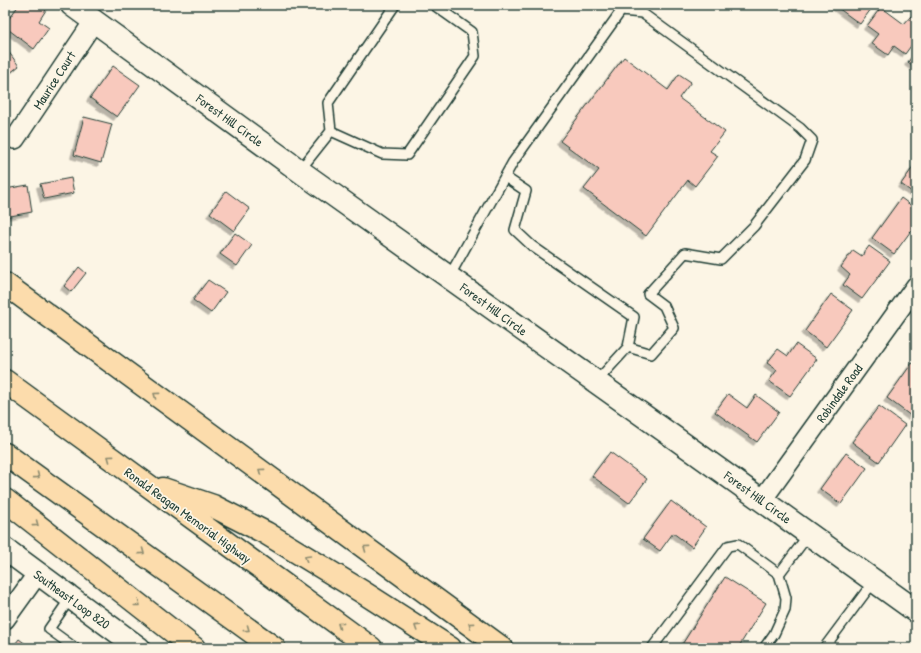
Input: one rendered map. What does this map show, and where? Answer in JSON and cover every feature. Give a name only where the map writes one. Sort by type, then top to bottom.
[{"type":"highway","points":[[5,284],[502,648]]},
{"type":"highway","name":"Ronald Reagan Memorial Highway","points":[[5,381],[371,648]]},
{"type":"highway","points":[[5,454],[274,648]]},
{"type":"highway","points":[[143,482],[213,506],[266,533],[450,648]]},
{"type":"highway","points":[[5,500],[194,648]]},
{"type":"street","name":"Forest Hill Circle","points":[[72,5],[916,611]]},
{"type":"street","name":"Maurice Court","points":[[15,139],[94,21]]},
{"type":"street","name":"Robindale Road","points":[[762,500],[916,286]]},
{"type":"street","name":"Southeast Loop 820","points":[[5,549],[139,648]]},
{"type":"street","points":[[5,619],[38,573]]},
{"type":"lane","points":[[300,170],[331,131],[328,103],[395,5]]},
{"type":"lane","points":[[331,131],[382,154],[407,155],[475,56],[472,32],[434,5]]},
{"type":"lane","points":[[450,277],[513,162],[621,11],[642,13],[800,128],[812,140],[805,160],[754,226],[721,259],[685,253],[648,294],[664,306],[674,328],[650,354],[628,347]]},
{"type":"lane","points":[[505,176],[526,191],[515,230],[532,246],[634,317],[628,347],[596,382]]},
{"type":"lane","points":[[779,574],[809,534]]},
{"type":"lane","points":[[652,648],[728,546],[738,544],[779,574],[786,598],[785,610],[774,634],[764,648]]},
{"type":"lane","points":[[824,648],[874,581]]},
{"type":"lane","points":[[70,597],[49,629],[75,648]]},
{"type":"building","points":[[19,5],[40,5],[46,10],[39,21],[49,28],[34,49],[5,27],[5,24]]},
{"type":"building","points":[[834,5],[874,5],[860,24]]},
{"type":"building","points":[[881,7],[904,24],[911,16],[916,19],[916,39],[905,54],[894,46],[888,55],[871,43],[878,34],[867,26]]},
{"type":"building","points":[[5,47],[19,66],[5,77]]},
{"type":"building","points":[[916,52],[916,68],[908,62]]},
{"type":"building","points":[[624,57],[668,90],[679,74],[691,82],[679,98],[725,132],[710,151],[718,156],[695,186],[688,180],[646,236],[584,189],[599,170],[560,141]]},
{"type":"building","points":[[113,66],[140,85],[117,117],[90,98]]},
{"type":"building","points":[[84,117],[112,124],[101,163],[74,155]]},
{"type":"building","points":[[916,163],[916,195],[901,184]]},
{"type":"building","points":[[71,178],[74,193],[44,199],[40,184]]},
{"type":"building","points":[[28,185],[32,212],[5,217],[5,189]]},
{"type":"building","points":[[226,191],[250,209],[234,231],[210,213]]},
{"type":"building","points":[[901,198],[916,209],[916,224],[894,254],[872,238]]},
{"type":"building","points":[[235,233],[252,245],[237,266],[220,254]]},
{"type":"building","points":[[869,246],[890,261],[862,299],[843,285],[850,275],[841,267],[853,250],[862,256]]},
{"type":"building","points":[[79,267],[86,273],[71,292],[64,286]]},
{"type":"building","points":[[208,280],[226,292],[211,313],[193,300]]},
{"type":"building","points":[[831,294],[853,310],[826,347],[805,331]]},
{"type":"building","points":[[796,344],[817,359],[790,396],[769,381],[777,370],[767,363],[778,349],[788,356]]},
{"type":"building","points":[[912,363],[916,365],[916,408],[911,416],[887,398]]},
{"type":"building","points":[[728,394],[747,408],[756,395],[779,412],[757,442],[715,412]]},
{"type":"building","points":[[879,406],[905,425],[879,462],[852,442]]},
{"type":"building","points":[[610,452],[647,479],[629,503],[592,476]]},
{"type":"building","points":[[846,453],[867,468],[841,504],[820,489]]},
{"type":"building","points":[[671,501],[706,527],[692,547],[673,533],[660,551],[643,539]]},
{"type":"building","points":[[725,577],[766,603],[738,648],[685,648],[681,646]]},
{"type":"building","points":[[19,639],[31,648],[12,648]]}]
